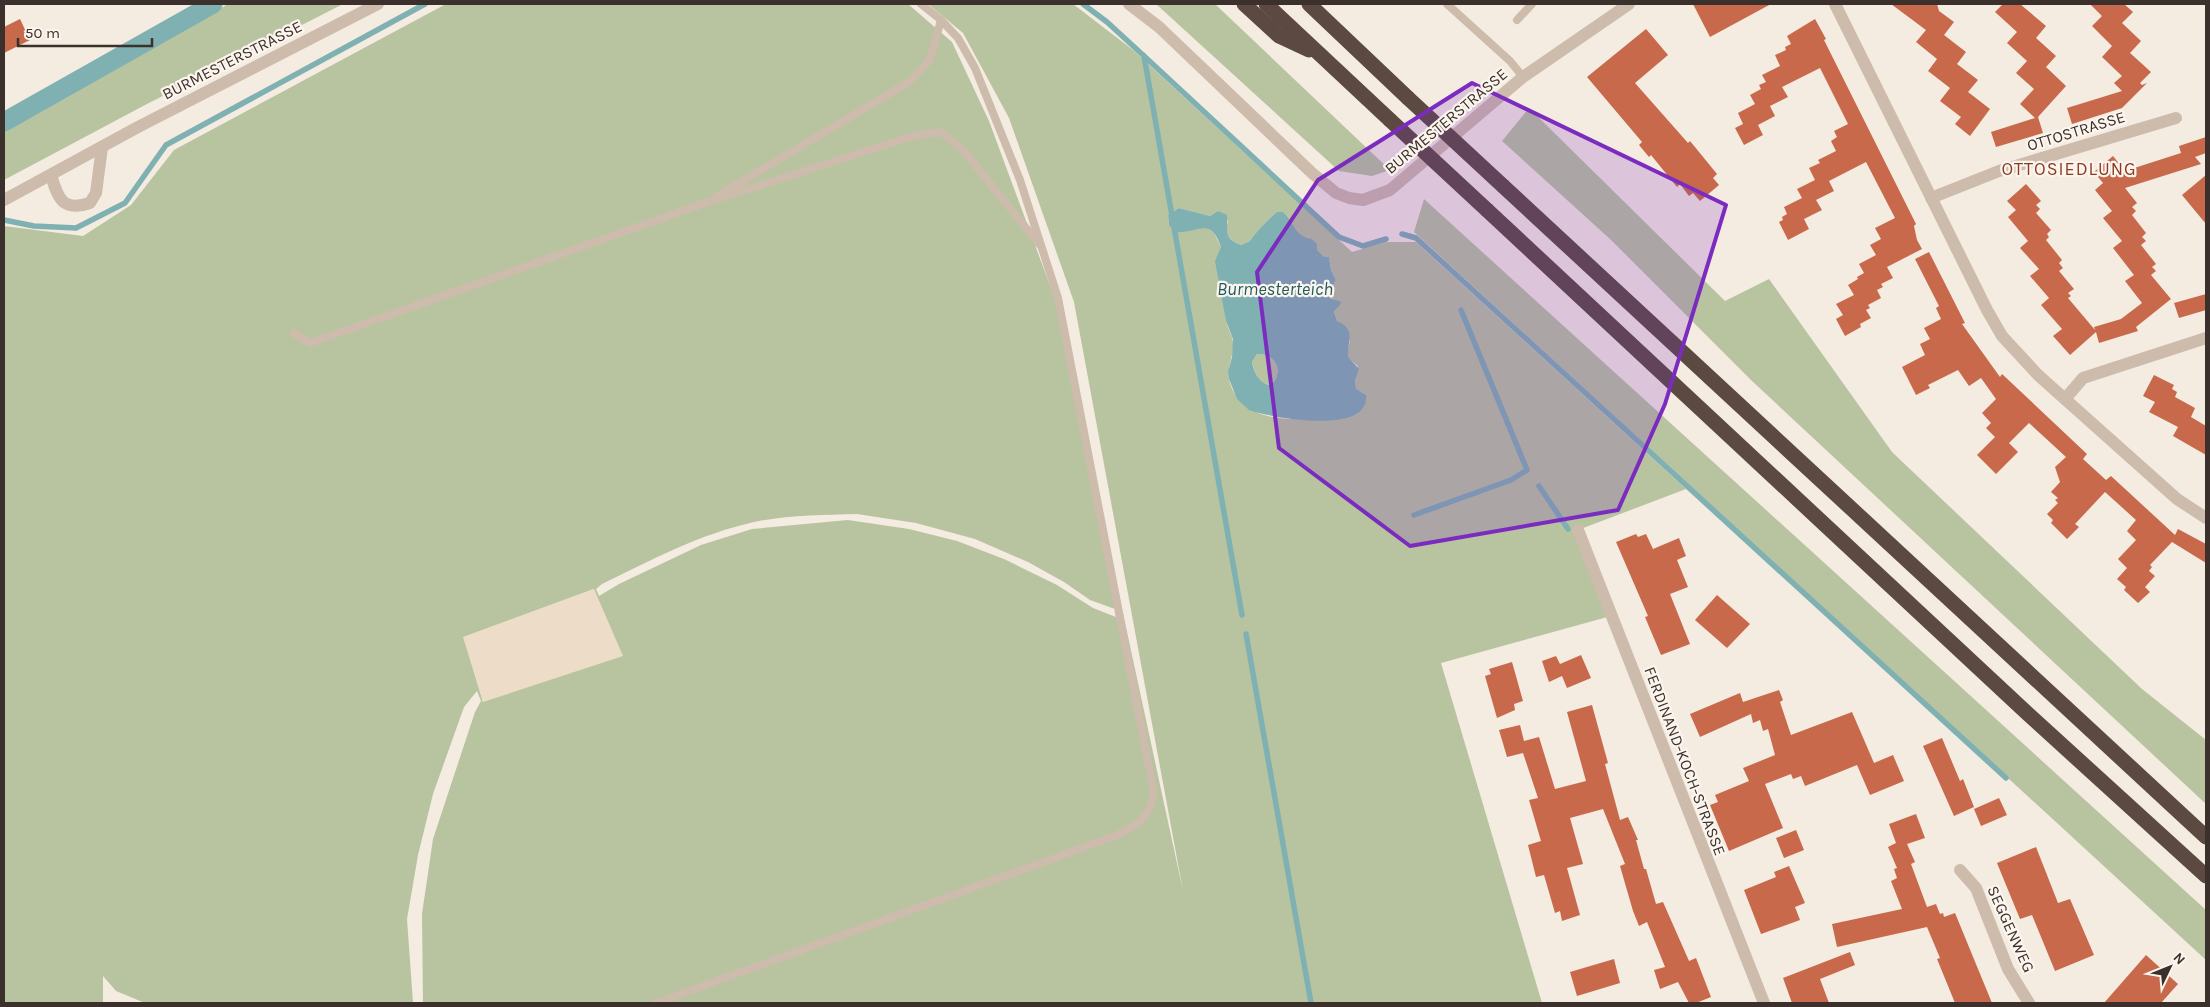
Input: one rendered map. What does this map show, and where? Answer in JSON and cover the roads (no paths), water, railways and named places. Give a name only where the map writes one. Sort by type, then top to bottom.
[{"type":"highway","points":[[1244,4],[1279,36],[1322,56]]},
{"type":"highway","points":[[1266,4],[2020,707],[2206,876]]},
{"type":"highway","points":[[1309,4],[1408,98],[2206,837]]},
{"type":"street","name":"BURMESTERSTRASSE","points":[[4,200],[378,4]]},
{"type":"street","name":"BURMESTERSTRASSE","points":[[1129,4],[1159,27],[1312,173],[1336,192],[1349,198],[1363,200],[1390,190],[1523,77],[1629,4]]},
{"type":"street","points":[[1834,4],[2002,336],[2038,375],[2177,499],[2206,518]]},
{"type":"street","name":"OTTOSTRASSE","points":[[1931,198],[1999,171],[2176,118]]},
{"type":"street","points":[[51,175],[56,194],[67,205],[78,207],[90,203],[96,193],[102,147]]},
{"type":"street","points":[[2065,399],[2083,378],[2206,338]]},
{"type":"street","name":"FERDINAND-KOCH-STRASSE","points":[[1578,530],[1764,1003]]},
{"type":"street","name":"SEGGENWEG","points":[[1960,870],[1976,888],[2008,969],[2029,1003]]},
{"type":"lane","points":[[656,1003],[1115,836],[1139,823],[1149,812],[1154,793],[1058,298],[1044,249],[1020,180],[975,68],[958,38],[941,20],[921,4]]},
{"type":"lane","points":[[1446,4],[1510,61],[1523,77]]},
{"type":"lane","points":[[1516,20],[1532,4]]},
{"type":"lane","points":[[708,202],[758,170],[909,82],[930,60],[941,20]]},
{"type":"lane","points":[[294,333],[310,343],[708,202],[913,136],[941,132],[963,150],[1044,249]]},
{"type":"water","name":"Burmesterteich","points":[[1179,208],[1210,216],[1218,211],[1227,215],[1227,230],[1231,240],[1241,245],[1250,241],[1274,214],[1283,212],[1298,232],[1306,238],[1312,239],[1317,244],[1317,250],[1324,257],[1329,257],[1331,270],[1336,280],[1328,294],[1330,298],[1341,302],[1334,311],[1337,321],[1343,324],[1349,332],[1348,357],[1359,369],[1355,380],[1356,389],[1366,395],[1363,407],[1353,415],[1338,420],[1301,420],[1255,412],[1249,410],[1237,399],[1228,372],[1232,357],[1233,339],[1226,321],[1215,261],[1221,247],[1217,237],[1208,229],[1202,228],[1175,232],[1169,225],[1168,215]],"holes":[[[1257,354],[1263,354],[1276,363],[1278,373],[1273,383],[1268,385],[1257,376],[1252,362]]]},
{"type":"waterway","points":[[4,122],[213,4]]},
{"type":"waterway","points":[[4,220],[34,226],[76,228],[125,203],[166,145],[425,4]]},
{"type":"waterway","points":[[1083,4],[1107,22],[1339,237],[1363,246],[1386,239]]},
{"type":"waterway","points":[[1144,56],[1242,615]]},
{"type":"waterway","points":[[1402,234],[1416,238],[2006,778]]},
{"type":"waterway","points":[[1414,515],[1511,480],[1527,470],[1461,310]]},
{"type":"waterway","points":[[1539,486],[1568,529]]},
{"type":"waterway","points":[[1246,634],[1311,1003]]},
{"type":"district","name":"OTTOSIEDLUNG","points":[[2069,169]]}]
